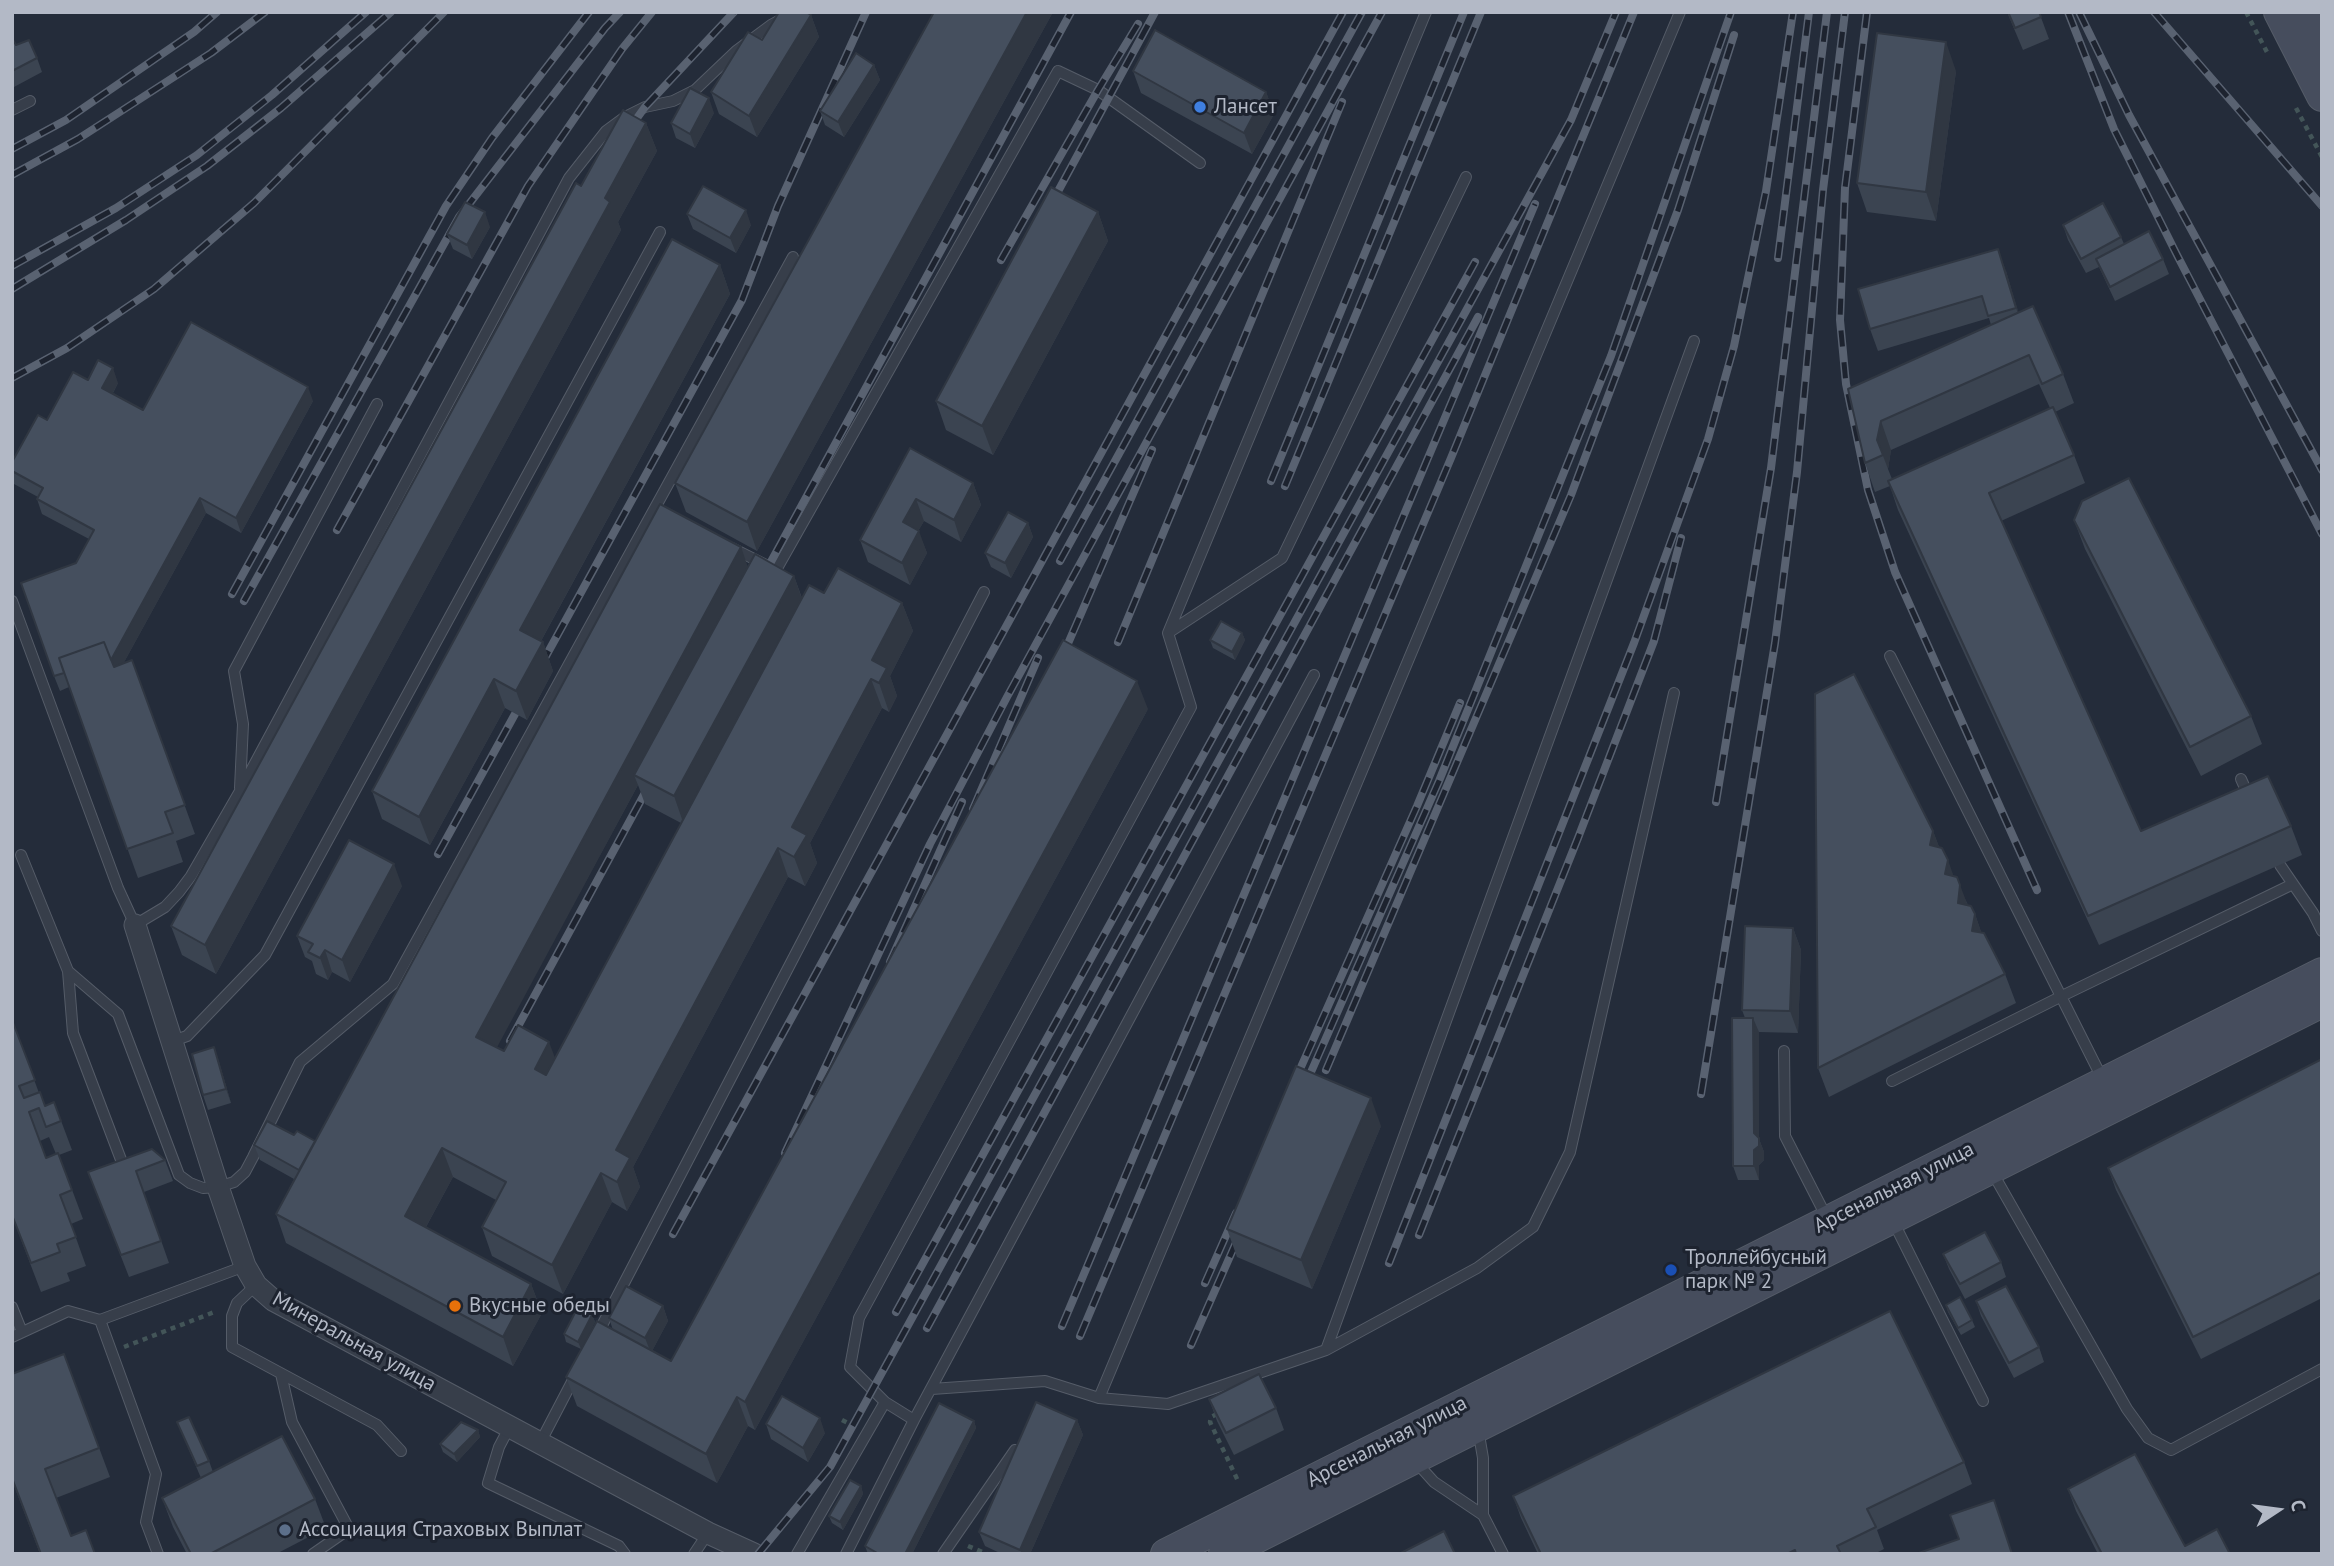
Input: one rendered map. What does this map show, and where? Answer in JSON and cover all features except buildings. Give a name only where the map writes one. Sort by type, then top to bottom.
[{"type":"street","points":[[2278,12],[2322,96]]},
{"type":"street","points":[[2305,12],[2322,45]]},
{"type":"street","points":[[135,925],[218,1187],[250,1276]]},
{"type":"street","name":"Арсенальная улица","points":[[2110,1094],[2322,973]]},
{"type":"street","name":"Арсенальная улица","points":[[1166,1554],[1407,1447],[2110,1094],[2322,1002]]},
{"type":"street","name":"Арсенальная улица","points":[[1472,1414],[1828,1221],[1886,1206]]},
{"type":"street","name":"Минеральная улица","points":[[250,1276],[273,1300],[708,1533],[754,1554]]},
{"type":"street","name":"Арсенальная улица","points":[[1224,1554],[1407,1447]]},
{"type":"lane","points":[[12,601],[118,888],[135,925],[165,906],[180,892],[240,791],[569,178],[606,131],[625,117],[645,107],[673,101],[695,90],[736,51],[771,24],[795,12]]},
{"type":"lane","points":[[914,1420],[885,1402],[850,1367],[859,1318],[1191,707],[1168,633],[1426,12]]},
{"type":"lane","points":[[1099,1398],[1680,12]]},
{"type":"lane","points":[[723,543],[776,570],[1058,71],[1098,90],[1200,163]]},
{"type":"lane","points":[[12,110],[30,101]]},
{"type":"lane","points":[[1168,633],[1282,558],[1466,177]]},
{"type":"lane","points":[[173,1041],[187,1036],[265,955],[660,232]]},
{"type":"lane","points":[[162,1161],[190,1184],[203,1188],[234,1182],[245,1172],[300,1062],[393,984],[793,257]]},
{"type":"lane","points":[[1326,1350],[1694,341]]},
{"type":"lane","points":[[240,791],[243,724],[234,671],[377,404]]},
{"type":"lane","points":[[654,509],[666,514]]},
{"type":"lane","points":[[594,1341],[984,592]]},
{"type":"lane","points":[[1890,656],[2110,1094]]},
{"type":"lane","points":[[846,1554],[914,1420],[1314,675]]},
{"type":"lane","points":[[932,1389],[1045,1381],[1099,1398],[1167,1404],[1326,1350],[1477,1268],[1533,1227],[1570,1152],[1674,693]]},
{"type":"lane","points":[[2241,779],[2258,814]]},
{"type":"lane","points":[[21,855],[68,971],[73,1033],[123,1165],[143,1159]]},
{"type":"lane","points":[[2280,865],[2322,931]]},
{"type":"lane","points":[[1892,1081],[2293,884]]},
{"type":"lane","points":[[68,971],[118,1014],[179,1175]]},
{"type":"lane","points":[[1784,1052],[1785,1136],[1828,1221]]},
{"type":"lane","points":[[1984,1157],[2127,1409],[2148,1438],[2171,1450],[2322,1369]]},
{"type":"lane","points":[[1886,1206],[1983,1401]]},
{"type":"lane","points":[[250,1276],[232,1316],[232,1347],[377,1425],[401,1451]]},
{"type":"lane","points":[[12,1307],[17,1335],[68,1311],[100,1320],[250,1276]]},
{"type":"lane","points":[[100,1320],[156,1474],[146,1522],[158,1554]]},
{"type":"lane","points":[[540,1443],[582,1364]]},
{"type":"lane","points":[[281,1374],[292,1422],[349,1529],[313,1554]]},
{"type":"lane","points":[[797,1554],[885,1402]]},
{"type":"lane","points":[[1472,1414],[1483,1458],[1483,1515],[1503,1554]]},
{"type":"lane","points":[[510,1426],[499,1447],[488,1483],[619,1546],[625,1554]]},
{"type":"lane","points":[[1407,1447],[1434,1482],[1483,1515]]},
{"type":"lane","points":[[943,1554],[1015,1450]]},
{"type":"lane","points":[[694,1554],[708,1533]]},
{"type":"path","points":[[112,1352],[237,1303]]},
{"type":"path","points":[[1220,1413],[1211,1417],[1210,1422],[1238,1481]]},
{"type":"railway","points":[[12,149],[66,120],[194,32],[217,12]]},
{"type":"railway","points":[[12,175],[78,139],[211,53],[265,12]]},
{"type":"railway","points":[[12,266],[116,208],[197,155],[272,95],[366,12]]},
{"type":"railway","points":[[12,289],[126,220],[207,166],[281,108],[391,12]]},
{"type":"railway","points":[[12,378],[67,348],[154,289],[254,203],[444,12]]},
{"type":"railway","points":[[232,594],[446,206],[492,138],[589,12]]},
{"type":"railway","points":[[244,601],[459,217],[620,12]]},
{"type":"railway","points":[[337,530],[528,186],[622,49],[652,12]]},
{"type":"railway","points":[[627,132],[645,107],[734,12]]},
{"type":"railway","points":[[541,665],[742,300],[778,206],[866,12]]},
{"type":"railway","points":[[761,580],[1071,12]]},
{"type":"railway","points":[[1049,208],[1155,12]]},
{"type":"railway","points":[[673,1234],[1343,12]]},
{"type":"railway","points":[[1060,561],[1362,12]]},
{"type":"railway","points":[[785,1153],[930,844],[1007,697],[1382,12]]},
{"type":"railway","points":[[1271,481],[1464,12]]},
{"type":"railway","points":[[1285,486],[1481,12]]},
{"type":"railway","points":[[758,1554],[830,1467],[1571,120],[1616,12]]},
{"type":"railway","points":[[1080,1336],[1451,458],[1634,12]]},
{"type":"railway","points":[[1304,1088],[1439,781],[1611,356],[1731,12]]},
{"type":"railway","points":[[1389,1263],[1634,643],[1708,439],[1734,346],[1766,191],[1793,12]]},
{"type":"railway","points":[[1778,258],[1809,12]]},
{"type":"railway","points":[[1716,802],[1771,468],[1827,12]]},
{"type":"railway","points":[[1701,1094],[1775,643],[1797,472],[1823,190],[1845,12]]},
{"type":"railway","points":[[1867,12],[1845,188],[1840,320],[1846,384],[1868,490],[1895,572],[2037,890]]},
{"type":"railway","points":[[2068,12],[2114,129],[2322,534]]},
{"type":"railway","points":[[2079,12],[2129,115],[2322,470]]},
{"type":"railway","points":[[2154,12],[2322,206]]},
{"type":"railway","points":[[1001,260],[1138,24]]},
{"type":"railway","points":[[1326,1070],[1571,495],[1678,210],[1734,35]]},
{"type":"railway","points":[[1118,642],[1342,102]]},
{"type":"railway","points":[[1062,1326],[1535,204]]},
{"type":"railway","points":[[896,1312],[1475,262]]},
{"type":"railway","points":[[927,1328],[1478,317]]},
{"type":"railway","points":[[1060,662],[1152,450]]},
{"type":"railway","points":[[1419,1235],[1654,641],[1681,538]]},
{"type":"railway","points":[[973,809],[1038,658]]},
{"type":"railway","points":[[1293,1085],[1460,703]]},
{"type":"railway","points":[[438,854],[515,714]]},
{"type":"railway","points":[[510,1041],[652,780]]},
{"type":"railway","points":[[890,962],[962,802]]},
{"type":"railway","points":[[1205,1283],[1236,1213]]},
{"type":"railway","points":[[1191,1345],[1242,1229]]},
{"type":"place","name":"Лансет","points":[[1200,107]]},
{"type":"place","name":"Троллейбусный парк № 2","points":[[1671,1270]]},
{"type":"place","name":"Вкусные обеды","points":[[455,1306]]},
{"type":"place","name":"Ассоциация Страховых Выплат","points":[[285,1530]]}]
